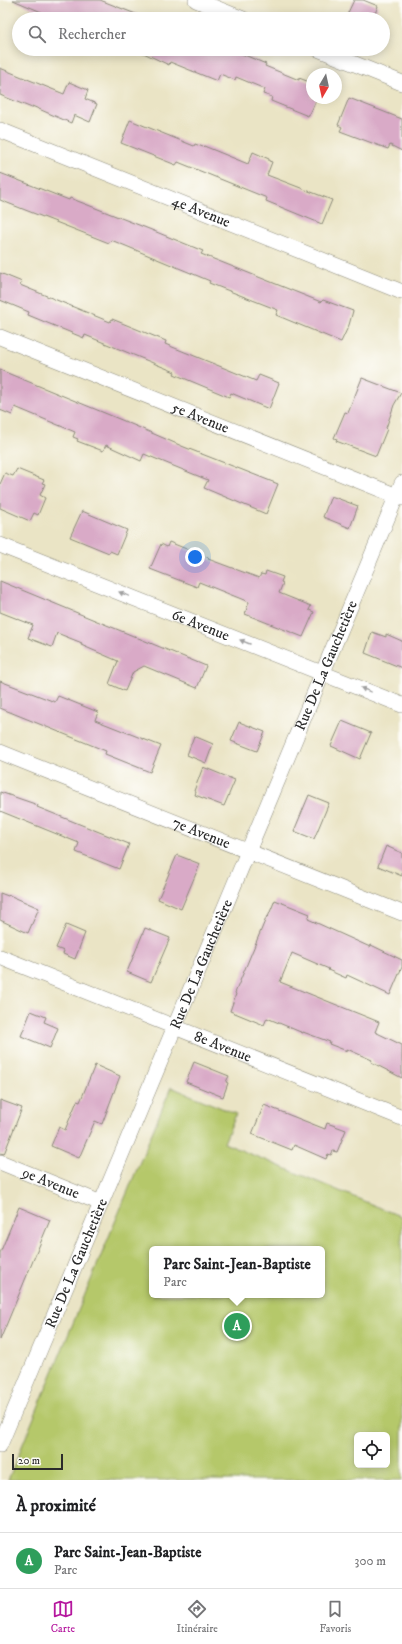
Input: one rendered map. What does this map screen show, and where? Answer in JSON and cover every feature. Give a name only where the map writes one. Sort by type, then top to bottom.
[{"type":"street","points":[[196,0],[226,12]]},
{"type":"street","points":[[335,56],[402,83]]},
{"type":"street","name":"4e Avenue","points":[[0,130],[402,292]]},
{"type":"street","name":"5e Avenue","points":[[0,337],[400,492]]},
{"type":"street","name":"Rue De La Gauchetière","points":[[0,1446],[322,673],[400,492]]},
{"type":"street","name":"6e Avenue","points":[[0,545],[402,705]]},
{"type":"street","name":"7e Avenue","points":[[0,752],[402,913]]},
{"type":"street","name":"8e Avenue","points":[[0,957],[402,1118]]},
{"type":"street","name":"9e Avenue","points":[[0,1162],[101,1203]]},
{"type":"green space","points":[[171,1087],[236,1114],[224,1143],[402,1217],[402,1480],[8,1480]]},
{"type":"building","points":[[13,0],[100,0],[131,12],[41,12]]},
{"type":"building","points":[[354,0],[363,0],[378,6],[376,12],[348,12]]},
{"type":"building","points":[[150,56],[247,56],[266,64],[265,66],[299,80],[299,78],[306,81],[306,104],[314,104],[308,116],[271,101],[272,97],[263,94],[265,89],[236,77],[235,80],[220,74],[217,81],[170,62],[169,65]]},
{"type":"building","points":[[0,68],[64,94],[69,82],[88,90],[85,99],[97,104],[90,122],[74,115],[71,123],[32,106],[32,108],[0,95]]},
{"type":"building","points":[[349,98],[402,119],[402,151],[390,145],[388,149],[340,131],[342,127],[338,125]]},
{"type":"building","points":[[130,120],[194,146],[195,144],[204,146],[248,164],[253,152],[269,159],[269,161],[272,162],[267,175],[332,200],[322,224],[266,201],[267,198],[178,162],[176,165],[121,143]]},
{"type":"building","points":[[0,173],[69,200],[70,198],[149,229],[203,251],[201,254],[321,302],[323,300],[353,311],[349,325],[341,342],[276,315],[278,310],[209,283],[210,281],[126,246],[111,240],[109,243],[0,200]]},
{"type":"building","points":[[0,273],[22,282],[20,285],[110,322],[112,319],[166,341],[165,344],[256,381],[259,375],[279,383],[269,409],[231,393],[229,397],[174,374],[175,372],[85,335],[84,338],[28,315],[29,312],[0,300]]},
{"type":"building","points":[[0,370],[184,447],[278,484],[266,514],[204,488],[208,480],[144,454],[141,461],[106,445],[103,451],[77,441],[78,439],[73,437],[75,432],[15,407],[12,415],[0,410]]},
{"type":"building","points":[[362,378],[401,393],[394,405],[386,428],[387,429],[376,456],[336,441],[337,439],[334,438],[345,412],[348,413]]},
{"type":"building","points":[[17,469],[44,480],[42,483],[45,484],[40,495],[45,498],[38,515],[34,513],[30,521],[0,508],[0,484],[5,473],[13,476]]},
{"type":"building","points":[[331,496],[358,506],[350,528],[323,517]]},
{"type":"building","points":[[82,511],[127,530],[117,554],[110,551],[109,553],[70,537]]},
{"type":"building","points":[[169,542],[209,558],[208,559],[259,578],[261,574],[265,575],[266,571],[283,577],[281,582],[283,583],[279,593],[311,606],[309,610],[314,612],[303,637],[245,614],[249,602],[199,582],[197,587],[150,569],[161,544],[167,547]]},
{"type":"building","points":[[0,581],[206,666],[197,688],[144,666],[133,672],[125,691],[109,684],[118,661],[81,645],[82,643],[57,633],[52,647],[28,638],[33,625],[0,612]]},
{"type":"building","points":[[372,632],[386,637],[386,634],[402,641],[402,668],[365,653]]},
{"type":"building","points":[[0,681],[55,702],[58,696],[98,712],[95,720],[161,746],[150,772],[105,754],[106,751],[0,708]]},
{"type":"building","points":[[342,721],[371,733],[360,759],[331,746]]},
{"type":"building","points":[[239,722],[265,732],[257,751],[231,741]]},
{"type":"building","points":[[194,736],[213,744],[206,763],[187,755]]},
{"type":"building","points":[[203,767],[235,780],[224,806],[195,795],[196,792],[194,791]]},
{"type":"building","points":[[0,792],[38,805],[37,807],[129,844],[119,869],[76,852],[79,843],[0,811]]},
{"type":"building","points":[[309,795],[329,803],[314,839],[294,831]]},
{"type":"building","points":[[386,846],[402,853],[402,876],[378,866]]},
{"type":"building","points":[[177,855],[200,864],[181,909],[158,899]]},
{"type":"building","points":[[0,893],[9,895],[39,908],[28,933],[0,920]]},
{"type":"building","points":[[275,900],[310,914],[308,919],[370,947],[371,945],[402,960],[402,967],[390,995],[347,975],[346,978],[292,953],[280,982],[379,1022],[375,1032],[402,1045],[402,1078],[371,1062],[372,1060],[347,1049],[347,1051],[329,1044],[330,1042],[303,1033],[267,1018],[264,1025],[230,1011],[236,994],[235,993]]},
{"type":"building","points":[[66,925],[85,933],[75,959],[63,954],[64,951],[56,948]]},
{"type":"building","points":[[145,928],[170,938],[151,982],[127,972]]},
{"type":"building","points":[[31,1011],[46,1017],[44,1022],[58,1028],[50,1048],[21,1036]]},
{"type":"building","points":[[194,1062],[229,1076],[226,1082],[228,1083],[223,1097],[186,1082]]},
{"type":"building","points":[[95,1065],[120,1076],[102,1124],[95,1121],[79,1158],[51,1146],[59,1127],[65,1130],[77,1101],[80,1102]]},
{"type":"building","points":[[0,1100],[22,1108],[4,1154],[0,1153]]},
{"type":"building","points":[[264,1105],[325,1129],[327,1123],[346,1130],[337,1152],[333,1151],[331,1155],[328,1154],[326,1159],[294,1145],[292,1150],[252,1134]]},
{"type":"building","points":[[19,1207],[50,1220],[0,1340],[0,1253]]},
{"type":"place","name":"Parc Saint-Jean-Baptiste","points":[[237,1326]]}]
